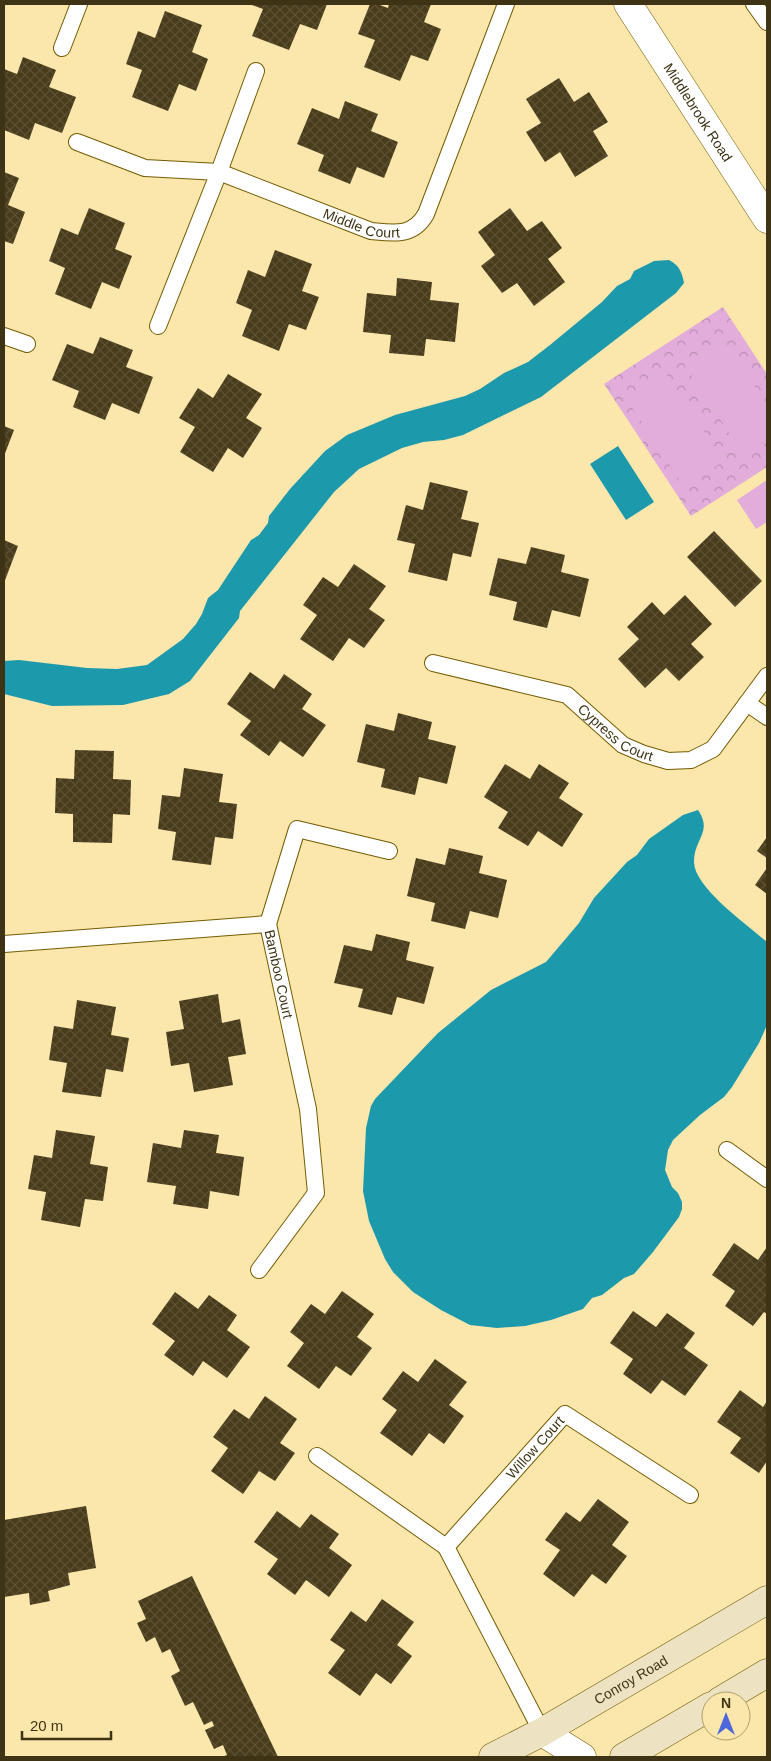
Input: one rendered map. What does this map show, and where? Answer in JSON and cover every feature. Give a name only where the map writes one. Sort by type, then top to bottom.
[{"type":"main road","name":"Conroy Road","points":[[493,1757],[542,1732],[767,1600]]},
{"type":"main road","points":[[737,1691],[767,1673]]},
{"type":"main road","points":[[624,1757],[701,1712]]},
{"type":"street","name":"Middlebrook Road","points":[[628,4],[767,219]]},
{"type":"street","points":[[542,1732],[552,1757]]},
{"type":"street","points":[[542,1732],[582,1757]]},
{"type":"lane","points":[[62,48],[79,4]]},
{"type":"lane","name":"Middle Court","points":[[77,142],[145,168],[219,172],[371,231],[390,233],[410,231],[420,224],[426,214],[506,4]]},
{"type":"lane","points":[[754,4],[767,22]]},
{"type":"lane","points":[[158,326],[219,172],[256,71]]},
{"type":"lane","points":[[4,336],[27,344]]},
{"type":"lane","name":"Cypress Court","points":[[433,663],[567,695],[623,745],[668,761],[691,760],[713,749],[767,676]]},
{"type":"lane","points":[[747,703],[767,717]]},
{"type":"lane","points":[[268,924],[296,829],[389,851]]},
{"type":"lane","name":"Bamboo Court","points":[[4,943],[268,924],[308,1109],[316,1193],[259,1270]]},
{"type":"lane","points":[[727,1150],[767,1179]]},
{"type":"lane","name":"Willow Court","points":[[446,1547],[565,1414],[690,1495]]},
{"type":"lane","points":[[317,1456],[446,1547],[542,1732]]},
{"type":"green space","points":[[723,307],[767,374],[767,467],[691,516],[604,384]]},
{"type":"green space","points":[[723,338],[767,405],[767,433],[741,451],[684,364]]},
{"type":"green space","points":[[666,374],[724,461],[684,487],[627,400]]},
{"type":"green space","points":[[767,480],[767,522],[756,529],[737,500]]},
{"type":"water","points":[[669,260],[678,267],[684,283],[676,293],[541,397],[463,435],[402,448],[359,469],[334,492],[240,611],[239,618],[190,681],[169,694],[123,705],[52,706],[4,694],[4,661],[19,660],[87,668],[117,669],[147,665],[183,639],[196,624],[208,598],[218,590],[251,540],[259,535],[268,523],[269,516],[290,489],[325,451],[347,435],[395,415],[465,396],[480,389],[504,373],[528,362],[602,302],[617,286],[630,279],[634,271],[654,261]]},
{"type":"water","points":[[618,446],[654,502],[626,520],[590,464]]},
{"type":"water","points":[[698,810],[704,824],[702,836],[695,853],[696,871],[702,882],[723,905],[767,942],[767,1025],[759,1043],[724,1097],[700,1115],[673,1140],[668,1150],[665,1170],[672,1187],[678,1193],[682,1202],[682,1209],[679,1217],[634,1274],[624,1278],[602,1295],[592,1298],[583,1309],[551,1320],[525,1326],[497,1328],[470,1325],[441,1310],[413,1292],[393,1272],[385,1259],[369,1221],[363,1191],[366,1128],[371,1106],[375,1099],[438,1033],[491,990],[546,962],[579,923],[594,898],[627,862],[637,855],[649,839],[683,815]]},
{"type":"building","points":[[249,4],[327,4],[317,30],[300,24],[289,50],[252,36],[263,9]]},
{"type":"building","points":[[370,4],[377,4],[388,8],[389,4],[431,4],[424,22],[441,29],[428,61],[411,55],[400,81],[364,67],[375,40],[358,34]]},
{"type":"building","points":[[165,11],[202,25],[192,52],[208,59],[196,91],[179,84],[168,111],[132,97],[142,70],[126,64],[138,31],[155,38]]},
{"type":"building","points":[[23,57],[56,70],[49,87],[76,97],[62,133],[35,123],[29,140],[4,130],[4,69],[17,74]]},
{"type":"building","points":[[559,78],[574,102],[589,92],[608,122],[593,131],[608,156],[575,177],[560,152],[545,162],[526,132],[541,123],[526,99]]},
{"type":"building","points":[[345,101],[378,114],[371,131],[398,142],[384,178],[357,167],[350,184],[318,171],[324,155],[297,144],[312,108],[339,119]]},
{"type":"building","points":[[4,172],[19,178],[8,205],[25,212],[13,244],[4,241]]},
{"type":"building","points":[[89,208],[125,223],[115,249],[132,256],[119,289],[102,282],[91,309],[55,294],[65,268],[49,261],[61,228],[78,235]]},
{"type":"building","points":[[510,208],[527,231],[542,221],[562,248],[548,259],[565,282],[534,306],[517,283],[502,293],[481,266],[495,255],[478,232]]},
{"type":"building","points":[[275,250],[312,264],[302,291],[319,297],[306,330],[289,324],[279,351],[242,336],[252,310],[236,303],[248,270],[265,277]]},
{"type":"building","points":[[397,278],[432,282],[430,300],[459,303],[455,342],[426,339],[424,356],[389,353],[391,335],[363,332],[367,293],[396,296]]},
{"type":"building","points":[[100,337],[133,350],[126,367],[153,377],[139,414],[112,403],[105,420],[73,407],[79,391],[52,380],[67,344],[93,354]]},
{"type":"building","points":[[228,374],[262,394],[246,418],[262,428],[243,458],[228,448],[213,472],[180,452],[195,427],[179,418],[198,388],[213,398]]},
{"type":"building","points":[[4,426],[14,430],[4,456]]},
{"type":"building","points":[[430,482],[468,491],[461,519],[479,523],[471,557],[453,553],[447,581],[408,572],[415,544],[397,540],[406,505],[423,510]]},
{"type":"building","points":[[714,531],[762,581],[735,607],[687,557]]},
{"type":"building","points":[[4,540],[18,546],[4,583]]},
{"type":"building","points":[[531,547],[565,555],[561,572],[589,579],[580,617],[552,610],[547,628],[513,620],[517,602],[489,595],[498,558],[526,564]]},
{"type":"building","points":[[354,564],[386,586],[369,609],[385,620],[364,648],[349,638],[333,661],[300,639],[317,615],[303,605],[323,577],[338,587]]},
{"type":"building","points":[[685,595],[712,624],[691,644],[704,657],[679,681],[666,668],[645,688],[618,659],[639,639],[627,627],[652,602],[664,615]]},
{"type":"building","points":[[250,672],[274,689],[284,674],[312,694],[302,709],[326,725],[303,757],[280,741],[269,756],[240,735],[251,721],[227,704]]},
{"type":"building","points":[[398,713],[432,722],[428,739],[456,746],[447,784],[419,777],[415,795],[381,787],[385,769],[357,762],[366,724],[394,731]]},
{"type":"building","points":[[75,750],[114,751],[113,779],[131,780],[130,815],[113,814],[112,843],[73,842],[73,814],[55,813],[56,778],[74,779]]},
{"type":"building","points":[[505,764],[530,779],[539,764],[569,783],[559,798],[583,814],[562,847],[538,831],[528,846],[498,828],[508,812],[484,797]]},
{"type":"building","points":[[184,768],[223,774],[219,802],[237,804],[233,839],[215,837],[211,865],[172,860],[176,832],[158,829],[162,795],[180,797]]},
{"type":"building","points":[[767,837],[767,858],[757,851]]},
{"type":"building","points":[[449,848],[483,856],[479,873],[507,880],[498,918],[470,911],[465,929],[431,921],[435,903],[407,896],[416,858],[445,865]]},
{"type":"building","points":[[767,868],[767,894],[755,885]]},
{"type":"building","points":[[376,934],[410,942],[406,960],[434,967],[424,1004],[397,997],[392,1015],[358,1007],[363,989],[334,983],[344,945],[372,951]]},
{"type":"building","points":[[218,994],[222,1023],[240,1019],[246,1054],[228,1057],[233,1085],[194,1092],[189,1063],[171,1066],[166,1032],[184,1029],[179,1001]]},
{"type":"building","points":[[77,1000],[116,1007],[111,1035],[129,1038],[123,1072],[106,1069],[101,1097],[62,1092],[67,1063],[49,1060],[54,1026],[73,1029]]},
{"type":"building","points":[[56,1130],[95,1136],[90,1164],[108,1167],[103,1201],[85,1199],[80,1227],[41,1220],[46,1192],[28,1189],[34,1155],[52,1158]]},
{"type":"building","points":[[184,1130],[219,1135],[216,1153],[244,1157],[239,1196],[210,1191],[208,1209],[173,1204],[176,1186],[147,1182],[153,1143],[181,1148]]},
{"type":"building","points":[[734,1243],[758,1260],[767,1247],[767,1314],[764,1312],[753,1326],[725,1306],[735,1291],[712,1275]]},
{"type":"building","points":[[342,1291],[374,1314],[357,1337],[372,1348],[351,1376],[336,1366],[319,1389],[287,1366],[304,1343],[290,1332],[311,1304],[325,1314]]},
{"type":"building","points":[[175,1292],[198,1309],[209,1295],[237,1315],[227,1330],[250,1347],[227,1378],[203,1361],[193,1376],[164,1355],[175,1341],[152,1324]]},
{"type":"building","points":[[633,1311],[656,1327],[667,1313],[695,1333],[684,1348],[708,1365],[685,1396],[662,1380],[651,1394],[623,1374],[633,1359],[610,1343]]},
{"type":"building","points":[[435,1359],[467,1382],[449,1405],[464,1416],[444,1444],[429,1433],[412,1456],[380,1433],[397,1410],[382,1399],[403,1371],[418,1382]]},
{"type":"building","points":[[740,1390],[763,1407],[767,1401],[767,1461],[759,1473],[730,1453],[741,1438],[717,1422]]},
{"type":"building","points":[[265,1396],[297,1419],[280,1443],[295,1453],[275,1481],[259,1471],[243,1494],[211,1471],[228,1448],[213,1437],[234,1409],[249,1419]]},
{"type":"building","points":[[598,1499],[629,1522],[612,1545],[627,1556],[606,1584],[592,1574],[574,1597],[543,1574],[560,1550],[545,1540],[566,1512],[580,1522]]},
{"type":"building","points":[[86,1506],[96,1568],[68,1573],[70,1585],[48,1591],[50,1601],[30,1605],[29,1593],[4,1597],[4,1520]]},
{"type":"building","points":[[277,1511],[300,1528],[311,1514],[339,1534],[329,1548],[352,1565],[329,1597],[306,1580],[295,1595],[267,1574],[278,1559],[254,1542]]},
{"type":"building","points":[[192,1576],[278,1757],[222,1757],[227,1755],[223,1745],[214,1749],[205,1730],[214,1726],[212,1721],[204,1725],[193,1702],[185,1706],[171,1676],[180,1671],[170,1649],[162,1653],[155,1637],[146,1642],[137,1623],[146,1619],[138,1601]]},
{"type":"building","points":[[382,1599],[414,1622],[397,1645],[412,1656],[391,1684],[376,1673],[360,1696],[328,1673],[345,1650],[330,1640],[351,1611],[366,1622]]}]
